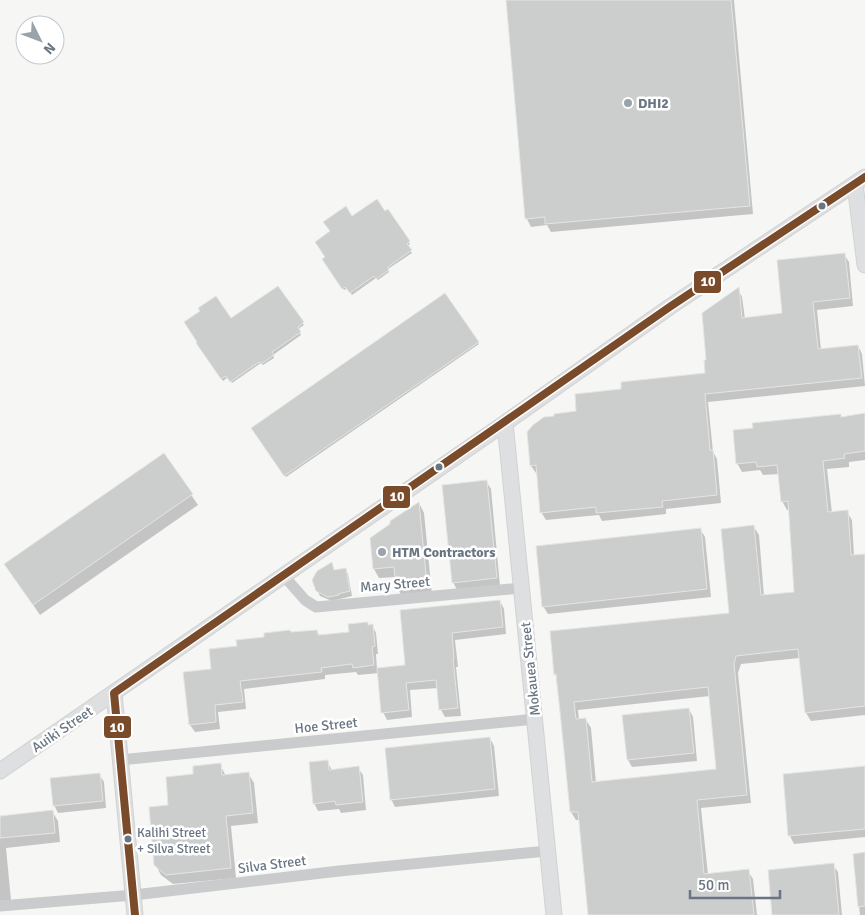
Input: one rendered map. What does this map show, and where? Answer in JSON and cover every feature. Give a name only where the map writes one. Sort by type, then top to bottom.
[{"type":"street","points":[[860,181],[865,265]]},
{"type":"street","name":"Auiki Street","points":[[0,771],[505,423],[671,306],[860,181]]},
{"type":"street","name":"Mokauea Street","points":[[505,423],[554,915]]},
{"type":"street","name":"Mary Street","points":[[284,576],[305,600],[316,607],[521,588]]},
{"type":"street","points":[[114,693],[135,915]]},
{"type":"street","name":"Hoe Street","points":[[120,760],[534,719]]},
{"type":"street","name":"Silva Street","points":[[0,906],[134,896],[339,871],[547,851]]},
{"type":"building","name":"DHI2","points":[[506,0],[731,0],[750,206],[545,224],[545,217],[525,219]]},
{"type":"building","points":[[377,199],[385,211],[388,209],[410,241],[407,244],[412,250],[388,267],[389,270],[376,279],[374,276],[350,293],[345,287],[342,289],[322,259],[325,257],[315,242],[330,231],[323,222],[346,206],[352,216]]},
{"type":"building","points":[[845,253],[850,298],[813,302],[818,349],[858,345],[862,378],[705,394],[710,450],[713,450],[717,495],[662,501],[663,507],[596,513],[596,507],[540,513],[536,465],[530,466],[527,432],[533,425],[544,417],[576,411],[575,394],[621,389],[621,382],[705,373],[704,360],[706,360],[702,313],[739,287],[742,318],[782,313],[777,260]]},
{"type":"building","points":[[278,286],[304,322],[298,327],[301,332],[272,352],[274,355],[261,364],[259,362],[230,382],[226,376],[221,379],[184,322],[200,311],[198,308],[216,296],[231,318]]},
{"type":"building","points":[[445,293],[479,342],[284,476],[251,428]]},
{"type":"building","points":[[865,413],[865,451],[844,454],[845,458],[823,461],[828,512],[848,510],[851,555],[865,554],[865,706],[805,713],[798,649],[736,656],[734,664],[747,795],[697,800],[704,874],[749,869],[754,915],[588,915],[578,812],[570,812],[550,631],[729,613],[721,529],[754,525],[761,595],[794,592],[788,501],[781,502],[777,465],[757,467],[756,462],[736,464],[733,430],[753,428],[752,423],[841,414],[841,417]],"holes":[[[708,687],[716,769],[592,782],[586,718],[576,719],[574,702]]]},
{"type":"building","points":[[164,453],[193,494],[33,605],[4,564]]},
{"type":"building","points":[[487,480],[497,578],[452,583],[442,485]]},
{"type":"building","points":[[419,502],[427,585],[396,589],[394,567],[373,569],[370,538],[390,524],[390,521]]},
{"type":"building","points":[[701,528],[707,589],[542,607],[536,546]]},
{"type":"building","points":[[332,562],[334,570],[346,568],[350,591],[328,597],[316,591],[312,580],[317,571]]},
{"type":"building","points":[[500,600],[503,627],[452,633],[458,708],[439,710],[436,680],[406,683],[409,710],[381,713],[377,668],[405,665],[400,610]]},
{"type":"building","points":[[368,622],[368,625],[373,624],[375,646],[372,647],[374,665],[353,668],[352,664],[321,668],[322,672],[240,681],[243,702],[215,705],[216,722],[189,725],[183,672],[211,669],[209,649],[237,646],[236,640],[264,637],[264,633],[290,630],[291,632],[317,630],[318,635],[349,632],[348,624]]},
{"type":"building","points":[[689,708],[694,753],[627,760],[622,715]]},
{"type":"building","points":[[490,737],[495,789],[390,800],[385,748]]},
{"type":"building","points":[[328,760],[329,770],[359,766],[363,802],[336,805],[335,801],[313,804],[309,762]]},
{"type":"building","points":[[221,763],[222,775],[249,772],[253,813],[226,816],[231,868],[166,875],[154,865],[149,807],[168,805],[166,777],[193,774],[193,766]]},
{"type":"building","points":[[865,766],[865,829],[788,836],[783,774]]},
{"type":"building","points":[[100,773],[103,801],[53,806],[50,778]]},
{"type":"building","points":[[53,810],[55,833],[0,838],[0,816]]},
{"type":"building","points":[[865,852],[865,906],[858,907],[853,854]]},
{"type":"building","points":[[834,863],[839,915],[772,915],[768,870]]},
{"type":"transit line","name":"10","points":[[135,915],[114,693],[671,306],[865,177]]},
{"type":"place","name":"DHI2","points":[[628,103]]},
{"type":"place","name":"HTM Contractors","points":[[382,552]]},
{"type":"place","name":"Kalihi Street + Silva Street","points":[[128,839]]}]
